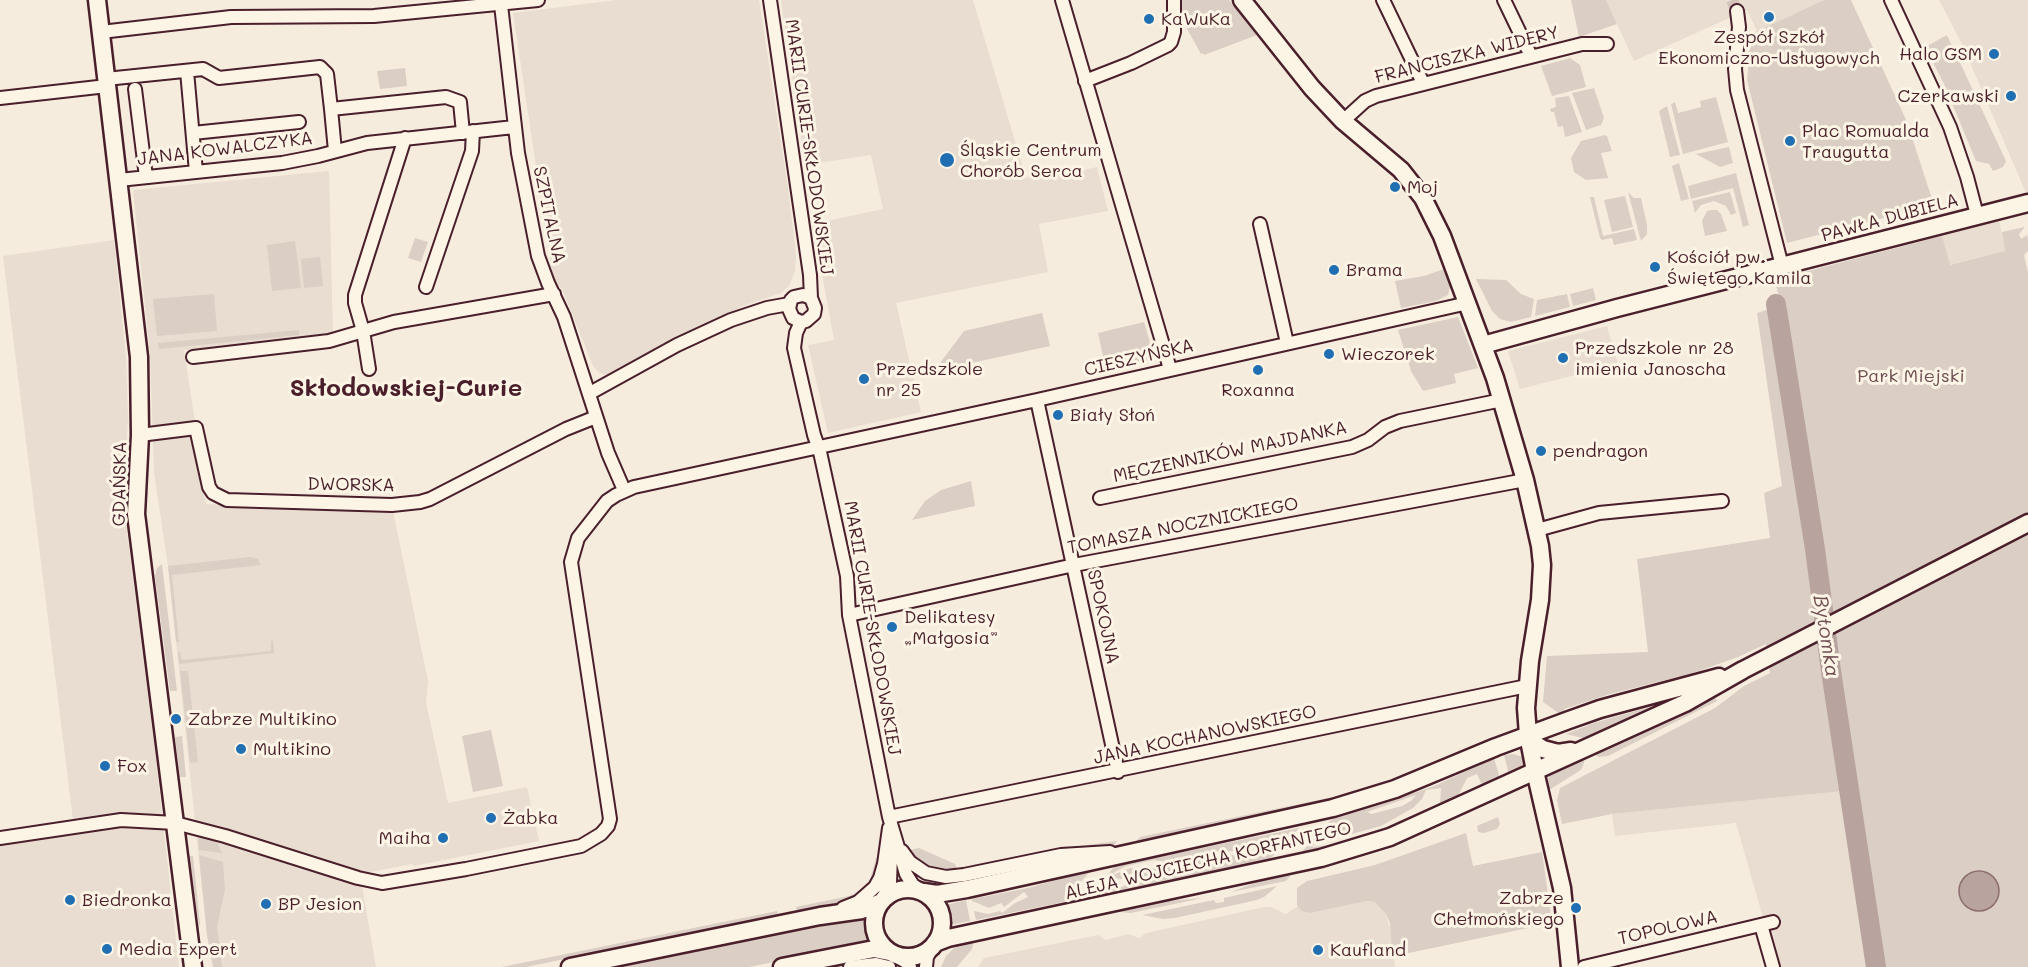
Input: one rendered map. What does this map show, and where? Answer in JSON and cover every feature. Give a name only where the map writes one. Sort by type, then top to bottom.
[{"type":"main road","name":"GDAŃSKA","points":[[97,0],[139,355],[140,435],[136,514],[193,966]]},
{"type":"main road","points":[[1242,0],[1312,88],[1343,121],[1394,164],[1418,190],[1436,222],[1468,303],[1502,400],[1525,480],[1537,530],[1542,565],[1540,600],[1527,686],[1526,708],[1528,735],[1535,771],[1560,879],[1570,967]]},
{"type":"main road","name":"PAWŁA DUBIELA","points":[[1483,345],[2028,203]]},
{"type":"main road","name":"ALEJA WOJCIECHA KORFANTEGO","points":[[935,943],[948,938],[1344,852],[1401,833],[1686,703],[1743,670],[2028,523]]},
{"type":"main road","name":"ALEJA WOJCIECHA KORFANTEGO","points":[[924,892],[944,893],[1077,866],[1362,800],[1600,709],[1743,670]]},
{"type":"main road","points":[[1528,735],[1543,750],[1558,753],[1587,747]]},
{"type":"main road","points":[[570,967],[820,916],[862,910],[903,889],[924,892],[937,905],[942,917],[942,928],[935,943],[917,956],[889,959],[874,949],[782,967]]},
{"type":"main road","points":[[881,902],[874,920],[874,932],[889,959]]},
{"type":"street","points":[[101,32],[240,17],[374,16],[538,0]]},
{"type":"street","name":"MARII CURIE-SKŁODOWSKIEJ","points":[[770,0],[810,275],[811,298],[814,303],[814,314],[811,318],[801,322],[795,333],[794,348],[847,576],[849,615],[889,823],[892,873],[881,902]]},
{"type":"street","points":[[1062,0],[1170,369]]},
{"type":"street","points":[[1085,81],[1168,45],[1174,32],[1174,0]]},
{"type":"street","points":[[1383,0],[1423,83]]},
{"type":"street","points":[[1504,0],[1531,56]]},
{"type":"street","points":[[1891,0],[1950,127],[1977,215]]},
{"type":"street","name":"SZPITALNA","points":[[501,5],[514,127],[538,256],[564,317],[608,453],[624,490]]},
{"type":"street","points":[[1737,11],[1739,27],[1735,69],[1737,90],[1782,266]]},
{"type":"street","name":"FRANCISZKA WIDERY","points":[[1343,121],[1365,101],[1376,96],[1582,44],[1607,44]]},
{"type":"street","points":[[0,98],[204,69],[219,78],[320,67],[327,74],[331,109]]},
{"type":"street","points":[[187,71],[196,172]]},
{"type":"street","points":[[135,89],[146,177]]},
{"type":"street","name":"JANA KOWALCZYKA","points":[[335,151],[331,109],[446,97],[460,102],[472,151],[426,287]]},
{"type":"street","points":[[192,133],[299,122]]},
{"type":"street","name":"JANA KOWALCZYKA","points":[[119,180],[282,163],[367,143],[514,127]]},
{"type":"street","points":[[369,369],[355,295],[405,138]]},
{"type":"street","points":[[1260,224],[1287,343]]},
{"type":"street","points":[[194,357],[329,341],[394,322],[554,294]]},
{"type":"street","name":"MARII CURIE-SKŁODOWSKIEJ","points":[[789,304],[799,295],[811,298]]},
{"type":"street","name":"CIESZYŃSKA","points":[[818,446],[1037,400],[1468,303]]},
{"type":"street","points":[[590,393],[685,341],[731,320],[767,308],[789,304],[790,314],[796,321],[801,322]]},
{"type":"street","name":"SPOKOJNA","points":[[1037,400],[1118,772]]},
{"type":"street","name":"MĘCZENNIKÓW MAJDANKA","points":[[1100,498],[1352,447],[1368,440],[1385,427],[1400,421],[1502,400]]},
{"type":"street","name":"DWORSKA","points":[[140,435],[196,428],[209,487],[213,493],[227,500],[392,505],[430,499],[566,429],[596,417]]},
{"type":"street","points":[[0,838],[121,820],[175,824],[382,883],[581,846],[601,834],[608,826],[610,812],[572,562],[578,538],[607,501],[624,490],[818,446]]},
{"type":"street","name":"TOMASZA NOCZNICKIEGO","points":[[849,615],[1074,565],[1525,480]]},
{"type":"street","points":[[1537,530],[1599,513],[1722,501]]},
{"type":"street","name":"JANA KOCHANOWSKIEGO","points":[[889,823],[1527,686]]},
{"type":"street","points":[[820,916],[858,902],[875,887],[884,864],[889,823]]},
{"type":"street","name":"MARII CURIE-SKŁODOWSKIEJ","points":[[889,823],[909,880],[924,892]]},
{"type":"street","name":"ALEJA WOJCIECHA KORFANTEGO","points":[[898,845],[914,866],[926,873],[946,877],[1061,855],[1144,850]]},
{"type":"street","name":"TOPOLOWA","points":[[1584,967],[1767,923],[1773,967]]},
{"type":"street","points":[[926,967],[927,957],[935,943]]},
{"type":"street","points":[[850,967],[876,964],[889,959],[906,962],[910,967]]},
{"type":"shaded area","points":[[616,0],[759,0],[796,255],[795,271],[789,286],[781,293],[743,306],[606,375],[599,373],[593,366],[562,289],[556,283],[552,273],[513,13]]},
{"type":"shaded area","name":"Śląskie Centrum Chorób Serca","points":[[781,0],[973,0],[1026,178],[1041,174],[1048,178],[1097,167],[1108,211],[1039,224],[1048,272],[896,303],[921,412],[828,433],[808,345],[834,340],[813,224],[883,209],[871,155],[805,165]]},
{"type":"shaded area","points":[[1606,0],[1824,0],[1757,31],[1747,10],[1634,61]]},
{"type":"shaded area","points":[[1939,0],[2028,0],[2028,193],[2026,193],[1962,44]]},
{"type":"shaded area","points":[[329,171],[333,335],[184,350],[195,422],[190,423],[206,504],[393,511],[428,681],[426,703],[448,803],[527,787],[539,841],[414,866],[412,864],[360,874],[376,967],[213,967],[207,935],[168,566],[154,473],[150,354],[133,190]]},
{"type":"shaded area","points":[[1999,221],[2006,251],[1949,265],[1942,236]]},
{"type":"shaded area","points":[[114,240],[126,356],[128,417],[124,490],[126,525],[154,742],[179,967],[0,967],[0,832],[73,820],[3,256]]},
{"type":"shaded area","name":"Przedszkole nr 28 imienia Janoscha","points":[[1607,326],[1618,364],[1520,389],[1508,351]]},
{"type":"shaded area","points":[[1843,791],[1869,967],[1777,967],[1736,823],[1615,836],[1612,814]]},
{"type":"shaded area","points":[[1979,871],[1987,872],[1993,877],[1998,883],[1998,899],[1993,905],[1987,910],[1979,911],[1971,910],[1965,905],[1960,899],[1959,891],[1960,883],[1965,877],[1971,872]]},
{"type":"shaded area","points":[[1367,901],[1375,902],[1386,914],[1392,935],[1395,967],[978,967],[984,958],[1098,935],[1106,940],[1128,934],[1139,938],[1146,933],[1264,907],[1271,907],[1286,914],[1298,906],[1310,913]]},
{"type":"green space","points":[[1180,0],[1229,0],[1257,35],[1204,55],[1201,54],[1180,16]]},
{"type":"green space","points":[[1571,0],[1606,0],[1617,24],[1579,37]]},
{"type":"green space","points":[[1824,0],[1851,0],[1907,122],[1934,205],[1787,243],[1747,80],[1751,34]]},
{"type":"green space","points":[[1947,35],[2006,161],[2003,167],[1993,171],[1989,164],[1976,161],[1944,84],[1925,47]]},
{"type":"green space","points":[[1570,58],[1580,65],[1586,87],[1552,96],[1541,66]]},
{"type":"green space","points":[[405,68],[407,86],[380,89],[377,71]]},
{"type":"green space","points":[[1594,88],[1604,118],[1601,125],[1586,130],[1572,93]]},
{"type":"green space","points":[[1569,96],[1582,132],[1565,137],[1563,126],[1558,127],[1554,112],[1550,109],[1556,107],[1555,98]]},
{"type":"green space","points":[[1716,97],[1728,142],[1683,154],[1671,104],[1675,102],[1678,113],[1701,107],[1700,101]]},
{"type":"green space","points":[[1667,106],[1680,155],[1670,157],[1659,111]]},
{"type":"green space","points":[[1605,135],[1612,151],[1601,153],[1608,178],[1586,180],[1574,172],[1571,158],[1581,141]]},
{"type":"green space","points":[[1729,147],[1733,163],[1720,167],[1696,154]]},
{"type":"green space","points":[[1679,163],[1689,199],[1681,201],[1672,166]]},
{"type":"green space","points":[[1736,173],[1749,225],[1743,227],[1733,188],[1691,199],[1688,186]]},
{"type":"green space","points":[[1628,192],[1634,198],[1641,198],[1647,234],[1641,241]]},
{"type":"green space","points":[[1730,192],[1736,213],[1731,215],[1726,206],[1714,201],[1701,205],[1695,213],[1692,201]]},
{"type":"green space","points":[[1625,196],[1633,227],[1612,232],[1604,200]]},
{"type":"green space","points":[[1590,197],[1594,197],[1603,236],[1634,229],[1637,240],[1614,245],[1612,238],[1602,240]]},
{"type":"green space","points":[[1717,210],[1721,214],[1727,231],[1705,236],[1702,221],[1707,211]]},
{"type":"green space","name":"Park Miejski","points":[[2025,227],[2019,234],[2021,239],[2027,235],[2028,240],[2028,251],[2024,255],[2028,272],[2028,967],[1882,967],[1816,501],[1793,380],[1786,302],[1781,302],[1774,280],[1942,236],[1950,265],[2005,251],[2002,232]]},
{"type":"green space","points":[[415,238],[428,242],[421,262],[408,258]]},
{"type":"green space","points":[[295,241],[301,288],[272,291],[267,245]]},
{"type":"green space","points":[[320,257],[323,286],[304,288],[301,259]]},
{"type":"green space","points":[[1444,269],[1450,286],[1448,295],[1436,301],[1401,308],[1395,281],[1424,276]]},
{"type":"green space","points":[[1476,279],[1506,280],[1521,294],[1534,299],[1531,317],[1511,322],[1500,319],[1492,311]]},
{"type":"green space","points":[[1593,288],[1596,300],[1573,306],[1570,294]]},
{"type":"green space","points":[[214,294],[217,331],[157,336],[153,299]]},
{"type":"green space","points":[[1567,294],[1570,307],[1535,316],[1537,300]]},
{"type":"green space","points":[[1773,308],[1843,791],[1612,814],[1562,824],[1557,800],[1560,788],[1715,708],[1744,686],[1770,673],[1766,644],[1738,657],[1690,674],[1610,694],[1564,709],[1565,711],[1614,694],[1691,676],[1725,664],[1708,672],[1566,714],[1560,714],[1543,702],[1547,656],[1648,652],[1637,559],[1770,538],[1764,493],[1782,486],[1757,313]]},
{"type":"green space","points":[[1042,313],[1050,346],[934,371],[964,331]]},
{"type":"green space","points":[[1458,317],[1478,368],[1454,374],[1456,383],[1423,391],[1411,371],[1398,330]]},
{"type":"green space","points":[[1144,322],[1156,362],[1154,359],[1106,370],[1098,333]]},
{"type":"green space","points":[[299,330],[299,335],[159,349],[158,343]]},
{"type":"green space","points":[[971,481],[975,506],[912,520],[925,501],[941,490]]},
{"type":"green space","points":[[250,557],[258,559],[261,565],[172,575],[179,642],[176,642],[168,566]]},
{"type":"green space","points":[[162,564],[177,691],[170,691],[155,576],[157,568]]},
{"type":"green space","points":[[271,641],[273,641],[274,653],[179,664],[178,652],[182,660],[271,651]]},
{"type":"green space","points":[[180,671],[188,671],[198,762],[190,763]]},
{"type":"green space","points":[[1681,694],[1683,697],[1587,739],[1566,734],[1594,723],[1646,708]]},
{"type":"green space","points":[[1715,697],[1717,701],[1608,756],[1598,757],[1593,752]]},
{"type":"green space","points":[[491,730],[503,786],[473,792],[462,736]]},
{"type":"green space","points":[[182,736],[186,777],[180,777],[175,737]]},
{"type":"green space","points":[[1513,754],[1523,757],[1526,765],[1509,775],[1504,755]]},
{"type":"green space","points":[[1583,756],[1584,763],[1581,770],[1549,790],[1548,779],[1551,772]]},
{"type":"green space","points":[[1494,758],[1500,779],[1369,836],[1300,854],[1331,820],[1432,787]],"holes":[[[1477,774],[1482,785],[1458,796],[1467,778]],[[1441,788],[1440,804],[1367,835],[1338,844],[1312,847],[1327,830],[1348,835],[1381,826],[1413,808],[1422,799],[1426,790]],[[1416,795],[1402,806],[1372,814],[1367,812]]]},
{"type":"green space","points":[[1328,798],[1322,804],[1134,843],[1140,837]]},
{"type":"green space","points":[[1498,817],[1500,824],[1497,829],[1484,833],[1478,832],[1477,826]]},
{"type":"green space","points":[[1299,828],[1269,860],[1087,898],[1115,866]],"holes":[[[1288,834],[1270,849],[1262,852],[1215,856],[1215,852],[1234,851],[1242,846],[1254,845],[1254,842],[1263,844],[1272,836]],[[1154,860],[1165,862],[1158,868],[1131,868],[1113,873],[1126,866]],[[1138,874],[1134,881],[1122,887],[1111,887],[1104,883],[1108,877],[1121,879]]]},
{"type":"green space","points":[[1466,833],[1473,866],[1542,852],[1552,923],[1404,954],[1403,948],[1392,950],[1390,923],[1386,914],[1375,902],[1367,901],[1310,913],[1302,911],[1297,905],[1297,888],[1307,881],[1375,865]]},
{"type":"green space","points":[[198,834],[216,840],[222,853],[199,850]]},
{"type":"green space","points":[[1117,841],[1112,847],[967,869],[972,865],[1051,850]]},
{"type":"green space","points":[[919,848],[955,864],[959,873],[929,870],[905,851]]},
{"type":"green space","points":[[199,855],[223,862],[225,889],[217,927],[222,967],[213,967],[207,935]]},
{"type":"green space","points":[[188,856],[193,856],[200,924],[199,926]]},
{"type":"green space","points":[[881,856],[875,880],[851,900],[797,911],[796,907],[859,892],[870,880],[876,858]]},
{"type":"green space","points":[[1091,870],[1064,902],[976,920],[974,911],[988,914],[1000,911],[1002,913],[1028,897],[1024,892],[1004,907],[1001,903],[989,908],[972,899],[1028,888]]},
{"type":"green space","points":[[1291,875],[1286,881],[1231,892],[1260,881]]},
{"type":"green space","points":[[1277,886],[1257,900],[1175,918],[1163,919],[1142,915],[1214,900],[1216,903],[1224,902],[1224,898]]},
{"type":"green space","points":[[1203,898],[1131,913],[1119,912],[1119,910],[1156,902]]},
{"type":"green space","points":[[966,900],[970,921],[950,925],[946,905]]},
{"type":"green space","points":[[777,911],[778,915],[526,967],[502,967]]},
{"type":"green space","points":[[867,916],[866,926],[871,942],[749,967],[618,967]]},
{"type":"green space","points":[[974,939],[972,949],[957,967],[941,967],[946,956],[953,949]]},
{"type":"waterway","name":"Bytomka","points":[[1776,304],[1815,549],[1876,967]]},
{"type":"tunnel","points":[[1732,0],[1737,11]]},
{"type":"place","name":"Zespół Szkół Ekonomiczno-Usługowych","points":[[1769,17]]},
{"type":"place","name":"KaWuKa","points":[[1149,19]]},
{"type":"place","name":"Halo GSM","points":[[1994,54]]},
{"type":"place","name":"Czerkawski","points":[[2011,96]]},
{"type":"place","name":"Plac Romualda Traugutta","points":[[1790,141]]},
{"type":"place","name":"Śląskie Centrum Chorób Serca","points":[[947,160]]},
{"type":"place","name":"Moj","points":[[1395,187]]},
{"type":"place","name":"Kościół pw. Świętego Kamila","points":[[1655,267]]},
{"type":"place","name":"Brama","points":[[1334,270]]},
{"type":"place","name":"Wieczorek","points":[[1329,354]]},
{"type":"place","name":"Przedszkole nr 28 imienia Janoscha","points":[[1563,358]]},
{"type":"place","name":"Roxanna","points":[[1258,370]]},
{"type":"place","name":"Przedszkole nr 25","points":[[864,379]]},
{"type":"place","name":"Biały Słoń","points":[[1058,415]]},
{"type":"place","name":"pendragon","points":[[1541,451]]},
{"type":"place","name":"Delikatesy „Małgosia”","points":[[892,627]]},
{"type":"place","name":"Zabrze Multikino","points":[[176,719]]},
{"type":"place","name":"Multikino","points":[[241,749]]},
{"type":"place","name":"Fox","points":[[105,766]]},
{"type":"place","name":"Żabka","points":[[491,818]]},
{"type":"place","name":"Maiha","points":[[443,838]]},
{"type":"place","name":"Biedronka","points":[[70,900]]},
{"type":"place","name":"BP Jesion","points":[[266,904]]},
{"type":"place","name":"Zabrze Chełmońskiego","points":[[1576,908]]},
{"type":"place","name":"Media Expert","points":[[107,949]]},
{"type":"place","name":"Kaufland","points":[[1318,950]]},
{"type":"district","name":"Skłodowskiej-Curie","points":[[406,389]]}]
